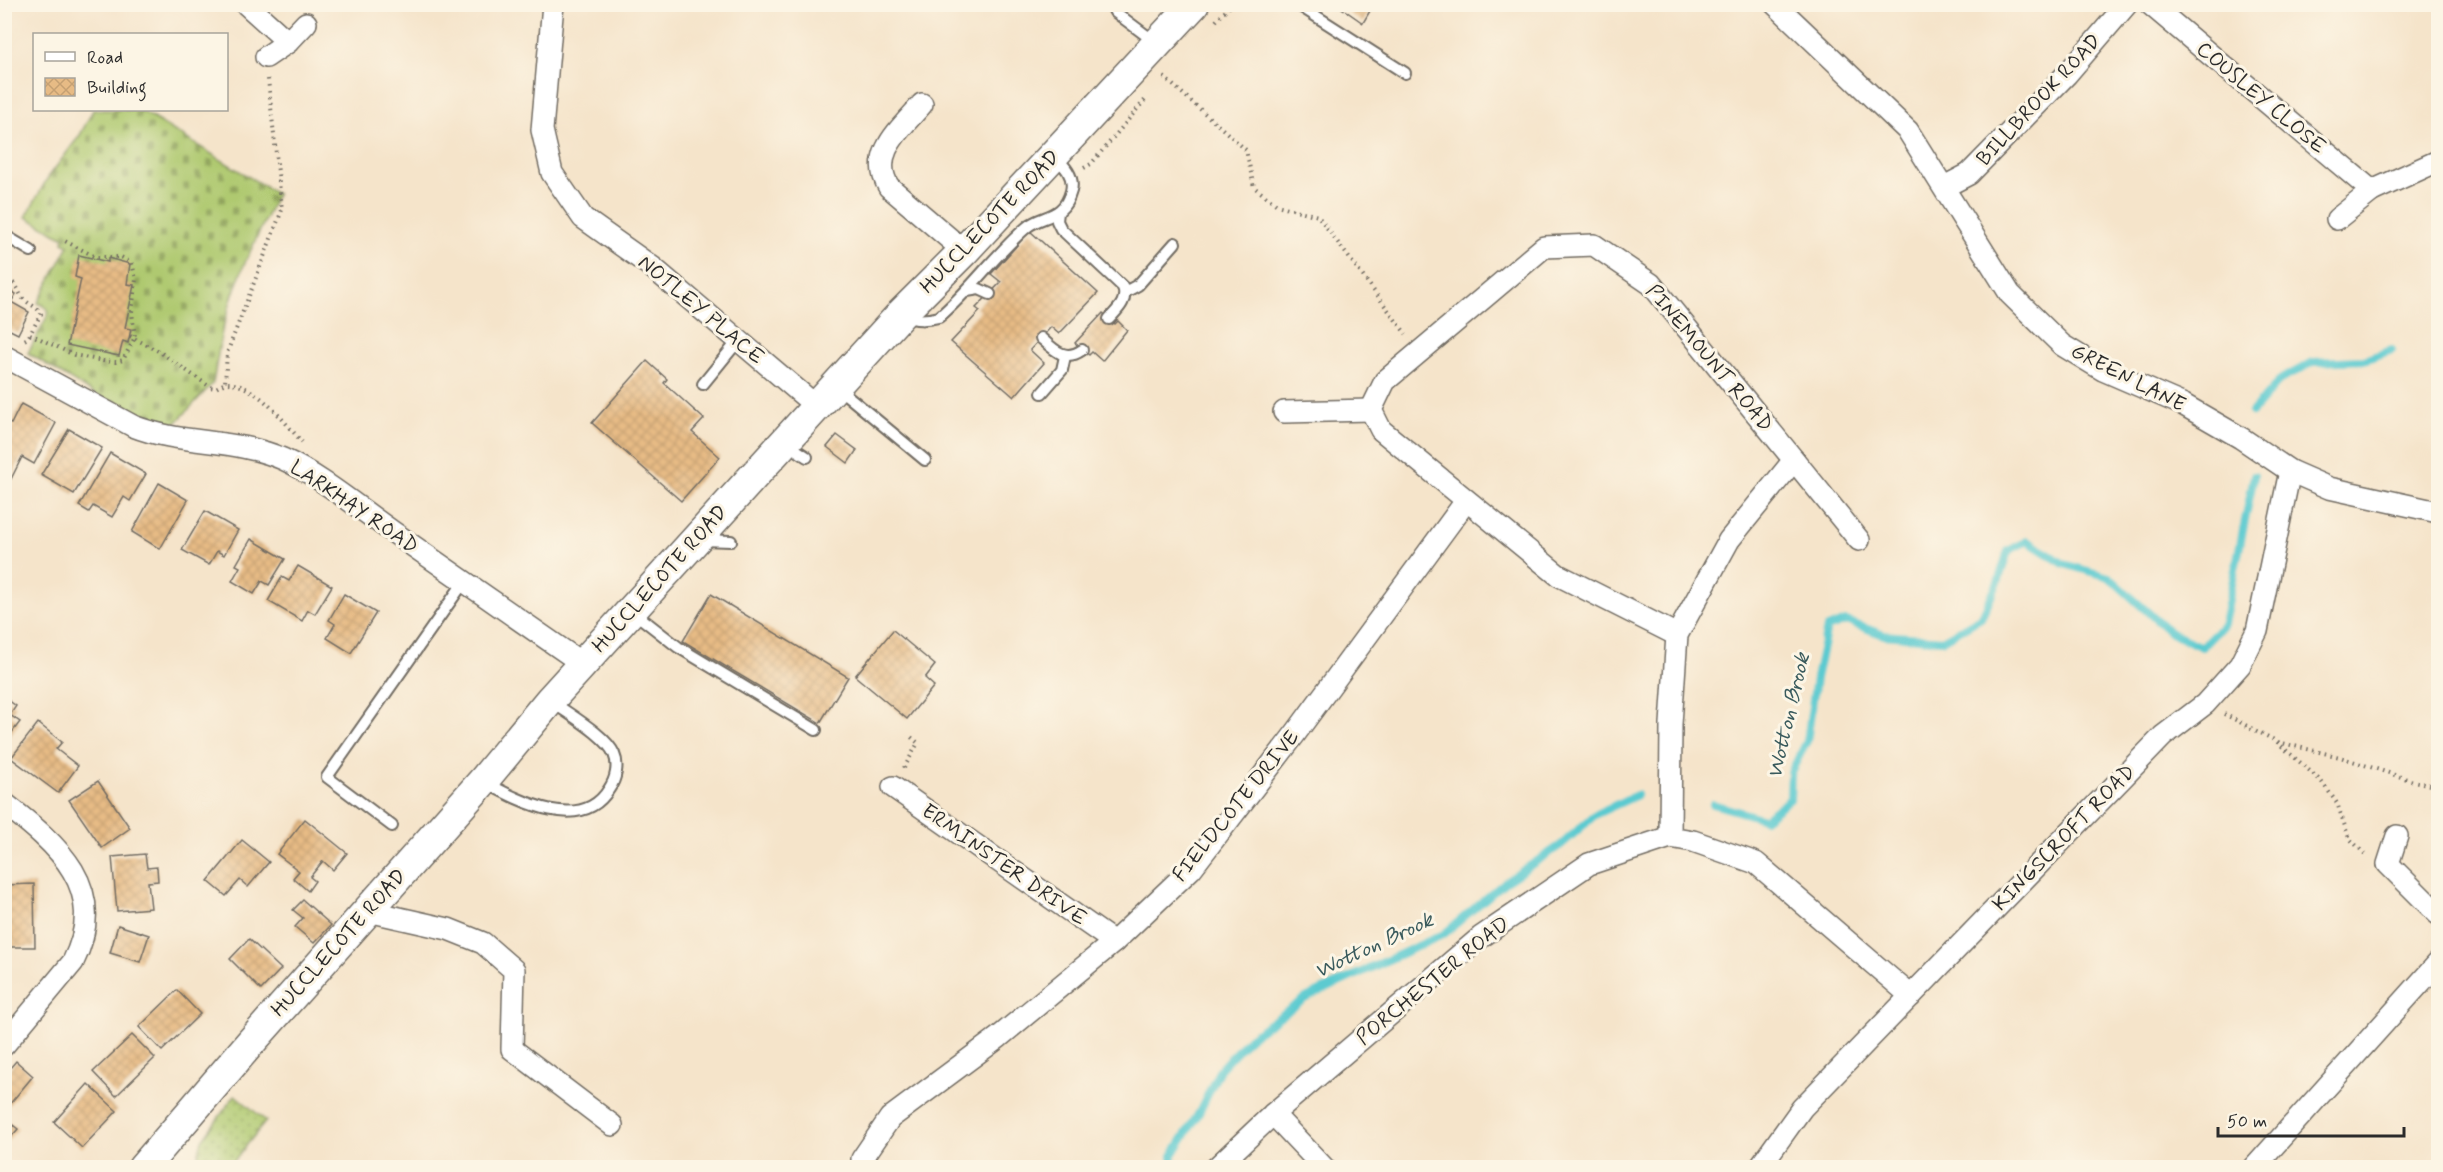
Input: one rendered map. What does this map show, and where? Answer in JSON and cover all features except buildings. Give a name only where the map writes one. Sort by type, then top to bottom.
[{"type":"street","points":[[246,4],[288,42]]},
{"type":"street","name":"NOTLEY PLACE","points":[[553,4],[542,130],[552,172],[583,218],[652,267],[738,341],[826,396]]},
{"type":"street","name":"HUCCLECOTE ROAD","points":[[146,1166],[252,1041],[483,781],[550,700],[697,539],[796,450],[826,396],[1194,4]]},
{"type":"street","name":"GREEN LANE","points":[[1775,4],[1908,131],[2010,294],[2062,345],[2103,370],[2184,405],[2241,438],[2290,471],[2328,488],[2439,512]]},
{"type":"street","name":"BILLBROOK ROAD","points":[[1944,187],[1969,174],[2067,74],[2127,4]]},
{"type":"street","name":"COUSLEY CLOSE","points":[[2151,4],[2372,190]]},
{"type":"street","points":[[266,57],[288,42],[306,23]]},
{"type":"street","points":[[922,104],[886,148],[882,159],[883,179],[889,187],[964,251]]},
{"type":"street","points":[[2337,219],[2372,190],[2439,160]]},
{"type":"street","name":"PINEMOUNT ROAD","points":[[1371,410],[1385,381],[1544,247],[1594,246],[1651,284],[1859,540]]},
{"type":"street","name":"LARKHAY ROAD","points":[[4,356],[149,433],[240,445],[285,460],[308,473],[583,664]]},
{"type":"street","points":[[1284,412],[1371,410],[1381,430],[1558,575],[1677,635]]},
{"type":"street","points":[[1794,460],[1729,540],[1677,635],[1671,724],[1670,837],[1694,842],[1756,863],[1911,996]]},
{"type":"street","name":"KINGSCROFT ROAD","points":[[1760,1167],[1802,1108],[2163,736],[2205,704],[2240,665],[2257,632],[2290,471]]},
{"type":"street","name":"FIELDCOTE DRIVE","points":[[865,1167],[862,1159],[891,1118],[999,1037],[1114,942],[1191,869],[1295,734],[1466,501]]},
{"type":"street","name":"ERMINSTER DRIVE","points":[[894,787],[1114,942]]},
{"type":"street","points":[[4,803],[40,830],[58,848],[71,866],[80,884],[85,917],[80,948],[73,962],[4,1045]]},
{"type":"street","points":[[2397,836],[2383,858],[2439,914]]},
{"type":"street","name":"PORCHESTER ROAD","points":[[1216,1167],[1273,1114],[1481,937],[1589,864],[1670,837]]},
{"type":"street","points":[[368,911],[448,929],[483,943],[514,970],[512,1049],[612,1125]]},
{"type":"street","points":[[2254,1167],[2439,963]]},
{"type":"street","points":[[1273,1114],[1324,1167]]},
{"type":"lane","points":[[1111,4],[1115,12],[1158,44]]},
{"type":"lane","points":[[1298,4],[1405,73]]},
{"type":"lane","points":[[902,314],[912,319],[925,320],[939,317],[967,291],[1026,228],[1058,212],[1068,199],[1072,183],[1066,168],[1054,155]]},
{"type":"lane","points":[[1058,212],[1057,221],[1061,229],[1120,282],[1125,292],[1123,303],[1109,319]]},
{"type":"lane","points":[[4,235],[31,251]]},
{"type":"lane","points":[[1125,292],[1138,285],[1175,243]]},
{"type":"lane","points":[[967,291],[979,289],[990,294]]},
{"type":"lane","points":[[1041,338],[1058,354],[1065,356],[1077,354],[1082,350]]},
{"type":"lane","points":[[703,384],[738,341]]},
{"type":"lane","points":[[1042,393],[1062,369],[1065,356]]},
{"type":"lane","points":[[826,396],[925,460]]},
{"type":"lane","points":[[697,539],[731,541]]},
{"type":"lane","points":[[392,826],[327,777],[464,582]]},
{"type":"lane","points":[[632,610],[678,647],[816,730]]},
{"type":"lane","points":[[483,781],[519,800],[555,811],[579,810],[594,806],[603,799],[612,785],[617,768],[614,754],[605,741],[550,700]]},
{"type":"path","points":[[225,383],[227,353],[282,210],[266,57]]},
{"type":"path","points":[[1164,77],[1246,150],[1254,187],[1277,205],[1318,216],[1419,351]]},
{"type":"path","points":[[30,334],[74,355],[116,362],[123,360],[132,337],[136,279],[132,263],[121,257],[96,257],[63,240]]},
{"type":"path","points":[[13,283],[18,287],[24,300],[40,312],[30,334],[26,340],[22,340]]},
{"type":"path","points":[[132,337],[160,352],[210,387],[216,388],[225,383],[234,383],[247,388],[303,443]]},
{"type":"path","points":[[2205,704],[2276,741],[2340,757],[2439,787]]},
{"type":"path","points":[[894,787],[918,743],[910,736]]},
{"type":"path","points":[[2276,741],[2321,781],[2337,802],[2353,844]]},
{"type":"green space","points":[[92,111],[142,111],[277,194],[244,265],[232,297],[222,331],[213,383],[177,422],[164,424],[125,411],[28,353],[49,313],[47,308],[38,303],[69,245],[63,242],[64,238],[26,217],[47,179],[80,135]]},
{"type":"green space","points":[[235,1095],[266,1121],[229,1167],[195,1167],[202,1140]]},
{"type":"waterway","name":"Wotton Brook","points":[[2252,412],[2280,380],[2313,362],[2364,360],[2392,350]]},
{"type":"waterway","name":"Wotton Brook","points":[[1713,804],[1764,819],[1790,799],[1791,772],[1807,741],[1816,678],[1827,628],[1846,621],[1884,635],[1942,640],[1981,618],[1998,582],[2008,551],[2027,541],[2064,564],[2109,577],[2171,633],[2202,647],[2224,624],[2254,476]]},
{"type":"waterway","name":"Wotton Brook","points":[[1174,1168],[1172,1156],[1199,1113],[1220,1069],[1249,1038],[1306,998],[1444,934],[1504,883],[1561,845],[1596,814],[1637,795]]}]
